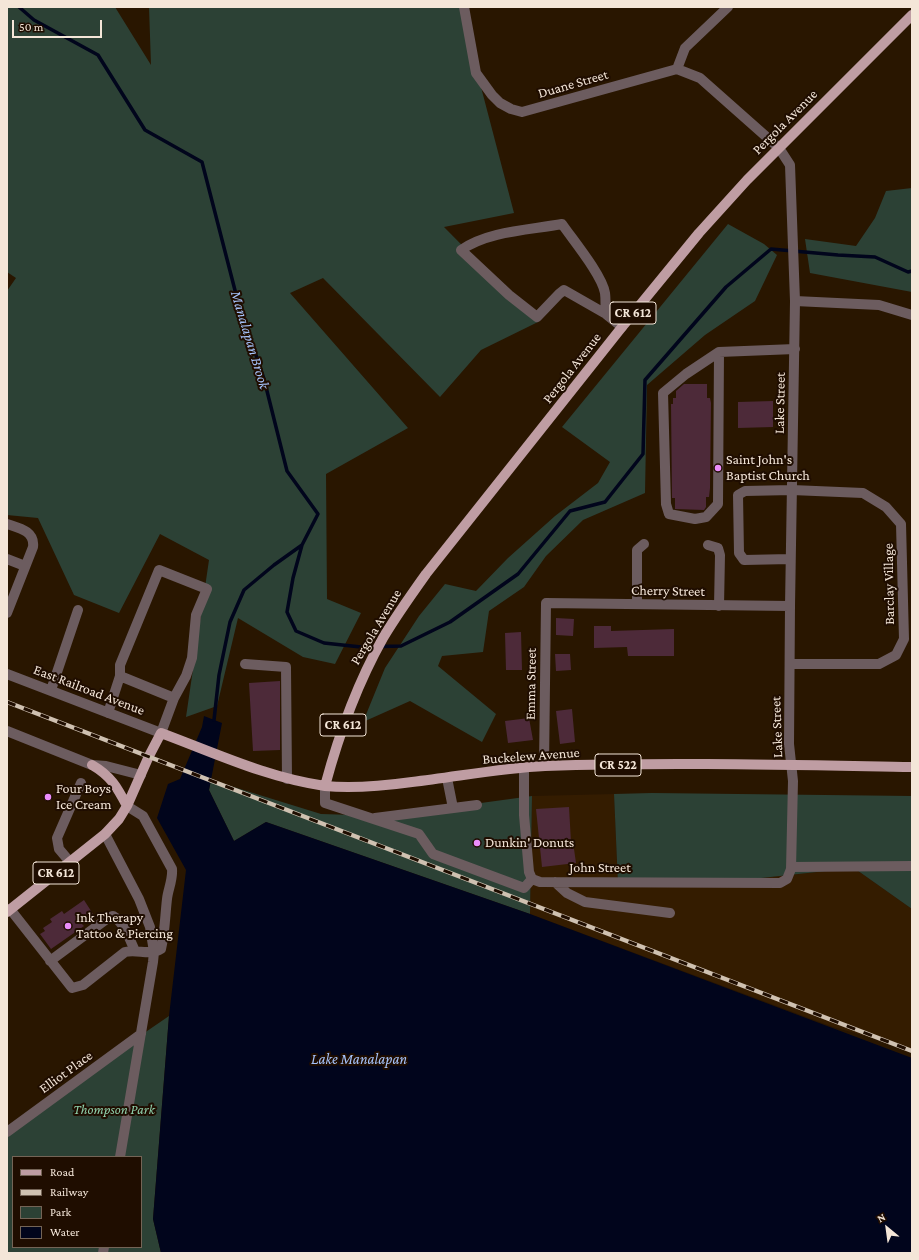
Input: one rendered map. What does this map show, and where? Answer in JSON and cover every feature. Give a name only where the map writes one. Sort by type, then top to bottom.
[{"type":"main road","name":"Pergola Avenue","points":[[325,786],[337,742],[353,700],[368,667],[400,611],[426,574],[622,327],[699,233],[747,180],[912,15]]},
{"type":"main road","name":"Buckelew Avenue","points":[[161,733],[250,768],[287,779],[325,786],[360,788],[544,766],[912,767]]},
{"type":"main road","name":"CR 612","points":[[8,911],[105,834],[119,820],[161,733]]},
{"type":"main road","points":[[92,765],[104,772],[113,782],[127,806]]},
{"type":"street","name":"Duane Street","points":[[464,7],[476,73],[492,95],[500,103],[511,109],[522,112],[528,111],[677,69]]},
{"type":"street","points":[[677,69],[686,48],[728,7]]},
{"type":"street","name":"Lake Street","points":[[677,69],[700,78],[779,148],[790,164],[795,301],[790,559],[789,744],[792,766],[791,867]]},
{"type":"street","points":[[606,314],[605,293],[601,282],[578,245],[562,224],[496,235],[471,243],[461,250],[509,295],[537,317],[564,290],[606,314],[622,327]]},
{"type":"street","points":[[795,301],[879,305],[912,315]]},
{"type":"street","points":[[719,352],[718,504],[706,517],[695,519],[670,514],[666,504],[663,393],[686,374],[719,352],[795,349]]},
{"type":"street","name":"Barclay Village","points":[[790,559],[744,560],[739,553],[738,495],[745,491],[792,490],[863,493],[886,507],[901,524],[904,639],[896,655],[880,664],[790,664]]},
{"type":"street","points":[[7,524],[26,531],[31,536],[33,542],[33,547],[7,613]]},
{"type":"street","points":[[637,604],[637,550],[644,544]]},
{"type":"street","points":[[708,545],[718,548],[720,554],[719,606]]},
{"type":"street","points":[[7,559],[26,566]]},
{"type":"street","points":[[108,713],[120,676],[120,665],[159,570],[207,589],[196,615],[192,658],[186,676],[174,698],[161,733]]},
{"type":"street","name":"Cherry Street","points":[[546,603],[790,606]]},
{"type":"street","name":"Emma Street","points":[[544,766],[546,603]]},
{"type":"street","points":[[50,690],[78,610]]},
{"type":"street","points":[[244,664],[286,667],[287,779]]},
{"type":"street","name":"East Railroad Avenue","points":[[7,674],[161,733]]},
{"type":"street","points":[[120,676],[174,698]]},
{"type":"street","points":[[7,732],[92,765],[106,766],[141,775]]},
{"type":"street","points":[[325,786],[325,803],[419,834],[433,854],[524,888],[532,878],[529,872],[524,815],[524,768]]},
{"type":"street","points":[[447,778],[453,808]]},
{"type":"street","points":[[70,862],[60,849],[57,838],[81,783]]},
{"type":"street","points":[[371,818],[477,805]]},
{"type":"street","points":[[8,911],[72,988],[84,985],[125,952],[157,952],[162,949],[172,869],[143,816],[127,806]]},
{"type":"street","points":[[105,834],[139,899],[150,928],[154,952],[120,1156]]},
{"type":"street","points":[[791,867],[912,866]]},
{"type":"street","name":"John Street","points":[[532,878],[540,882],[780,883],[787,879],[791,867]]},
{"type":"street","points":[[554,882],[567,893],[585,902],[670,913]]},
{"type":"street","points":[[50,961],[108,918],[113,916],[123,927],[135,951]]},
{"type":"street","name":"Elliot Place","points":[[7,1132],[141,1034]]},
{"type":"shaded area","points":[[614,794],[618,884],[715,883],[854,868],[912,909],[912,1049],[833,1027],[530,914],[532,796]]},
{"type":"green space","points":[[7,7],[115,7],[151,65],[149,7],[460,7],[514,213],[444,227],[538,322],[481,350],[440,397],[323,278],[290,293],[408,428],[326,474],[327,599],[361,613],[335,664],[303,657],[238,618],[217,706],[186,717],[209,560],[160,534],[119,613],[74,595],[38,518],[7,515],[7,291],[16,278],[7,272]]},
{"type":"green space","points":[[912,188],[912,292],[810,273],[805,239],[856,246],[875,218],[886,191]]},
{"type":"green space","points":[[728,224],[764,244],[777,255],[755,301],[705,335],[647,385],[645,493],[583,520],[546,556],[524,587],[489,611],[483,652],[442,656],[438,666],[496,714],[482,742],[410,701],[363,722],[385,668],[419,616],[445,584],[476,591],[508,558],[555,516],[598,483],[610,462],[562,427]]},
{"type":"green space","points":[[211,780],[321,814],[386,816],[532,796],[530,914],[266,822],[234,841],[209,790]]},
{"type":"green space","points":[[652,793],[912,796],[912,909],[854,868],[715,883],[618,884],[614,794]]},
{"type":"green space","name":"Thompson Park","points":[[169,1016],[153,1219],[161,1253],[7,1253],[7,1127]]},
{"type":"water","name":"Lake Manalapan","points":[[204,716],[222,723],[209,790],[234,841],[266,822],[530,914],[912,1058],[912,1253],[161,1253],[153,1219],[169,1016],[186,870],[157,818],[168,784],[180,779],[202,727]]},
{"type":"building","points":[[684,384],[707,384],[707,398],[710,398],[711,403],[710,488],[709,497],[706,497],[706,507],[704,510],[675,509],[675,498],[672,498],[671,404],[673,404],[673,398],[676,398],[676,391]]},
{"type":"building","points":[[773,401],[773,427],[738,428],[738,402]]},
{"type":"building","points":[[556,618],[574,619],[573,636],[556,635]]},
{"type":"building","points":[[594,626],[611,626],[611,631],[674,629],[674,656],[628,656],[627,647],[594,648]]},
{"type":"building","points":[[521,632],[522,670],[506,670],[505,633]]},
{"type":"building","points":[[555,654],[570,654],[571,670],[556,671]]},
{"type":"building","points":[[280,681],[280,750],[253,751],[249,683]]},
{"type":"building","points":[[572,709],[575,742],[560,744],[556,711]]},
{"type":"building","points":[[529,718],[533,740],[508,743],[505,721]]},
{"type":"building","points":[[569,807],[571,842],[573,842],[576,863],[542,867],[536,809]]},
{"type":"building","points":[[84,900],[93,914],[81,923],[84,926],[51,949],[40,934],[45,931],[43,928],[52,922],[50,919],[62,911],[64,914]]},
{"type":"waterway","name":"Manalapan Brook","points":[[19,7],[34,20],[98,55],[145,130],[202,162],[238,302],[264,379],[287,471],[318,514],[302,545],[274,565],[244,590],[230,622],[219,675],[214,720]]},
{"type":"waterway","points":[[302,545],[293,578],[287,612],[296,631],[324,643],[361,647],[401,646],[450,622],[518,574],[570,511],[605,502],[643,454],[645,380],[726,287],[771,249],[875,257],[908,272],[912,271]]},
{"type":"railway","points":[[7,702],[912,1051]]},
{"type":"place","name":"Saint John's Baptist Church","points":[[718,468]]},
{"type":"place","name":"Four Boys Ice Cream","points":[[48,797]]},
{"type":"place","name":"Dunkin' Donuts","points":[[477,843]]},
{"type":"place","name":"Ink Therapy Tattoo & Piercing","points":[[68,926]]}]
